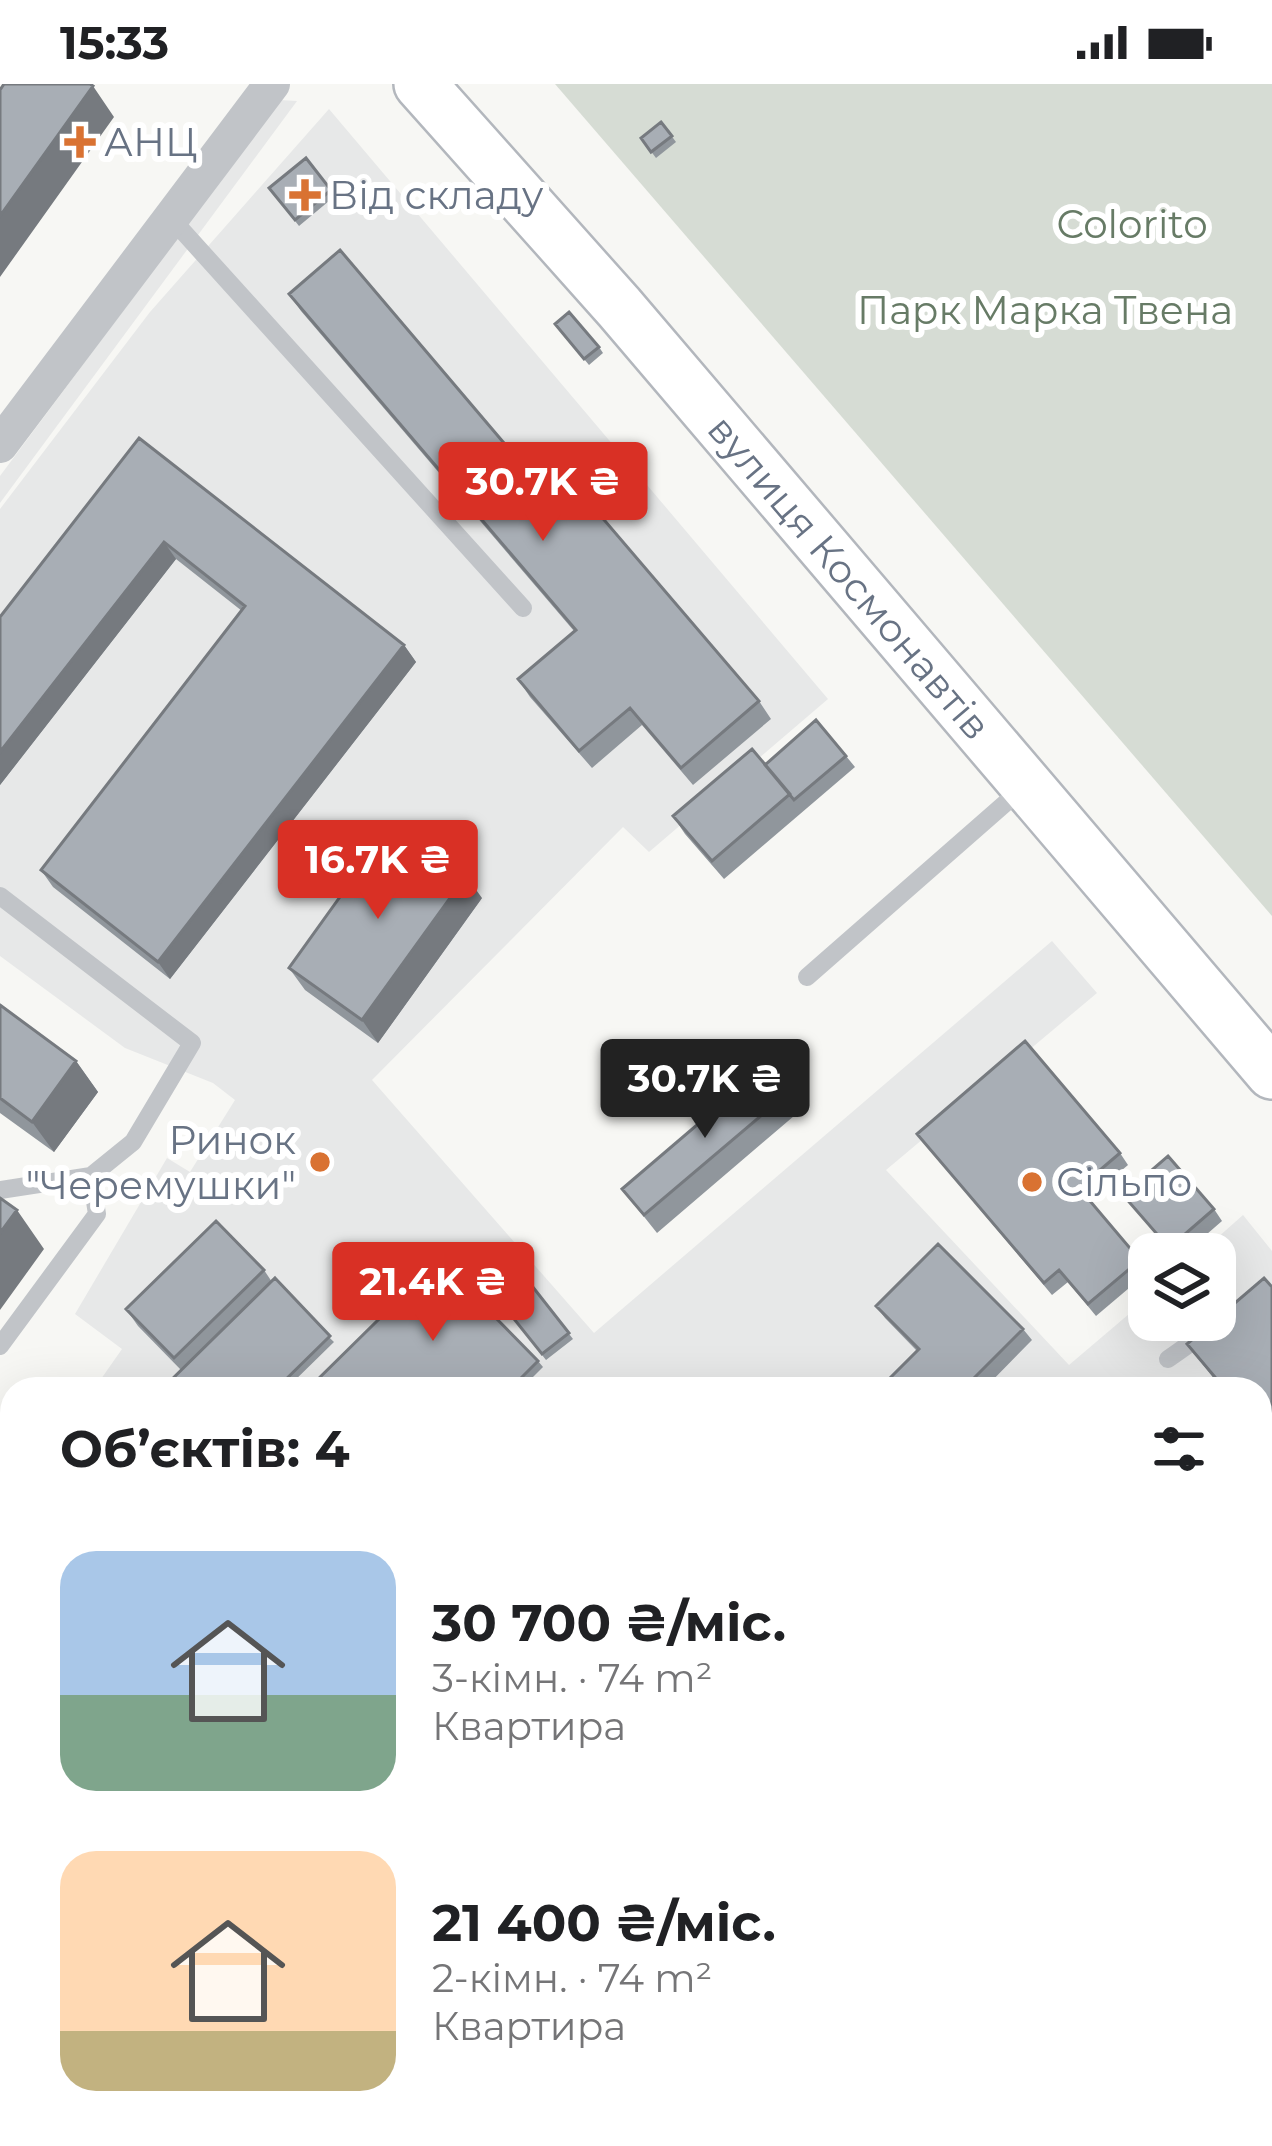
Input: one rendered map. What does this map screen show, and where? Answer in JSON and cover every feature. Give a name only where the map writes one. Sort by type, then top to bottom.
[{"type":"main road","name":"вулиця Космонавтів","points":[[420,84],[634,325],[1272,1072]]},
{"type":"street","points":[[0,445],[272,84]]},
{"type":"lane","points":[[170,217],[523,608]]},
{"type":"lane","points":[[807,977],[1025,786]]},
{"type":"lane","points":[[0,896],[192,1043],[133,1142],[92,1176],[0,1190]]},
{"type":"lane","points":[[0,1346],[97,1214],[92,1176]]},
{"type":"lane","points":[[1168,1359],[1193,1341]]},
{"type":"shaded area","points":[[280,100],[297,101],[0,503],[0,476]]},
{"type":"shaded area","points":[[329,109],[828,699],[649,852],[623,827],[372,1080],[594,1333],[1052,941],[1097,993],[886,1170],[1069,1365],[1128,1315],[1128,1341],[1236,1341],[1236,1233],[1223,1233],[1243,1215],[1272,1251],[1272,1377],[102,1377],[122,1349],[75,1314],[167,1158],[190,1172],[235,1100],[213,1083],[125,1048],[0,956],[0,509],[150,312]]},
{"type":"green space","name":"Парк Марка Твена","points":[[555,84],[1272,84],[1272,916]]},
{"type":"building","points":[[4,84],[93,86],[0,216],[0,90]]},
{"type":"building","points":[[661,122],[672,136],[651,152],[641,138]]},
{"type":"building","name":"Від складу","points":[[306,158],[331,190],[295,220],[269,188]]},
{"type":"building","points":[[340,250],[532,476],[552,459],[759,701],[681,768],[630,708],[579,751],[518,679],[576,630],[289,294]]},
{"type":"building","points":[[569,312],[599,347],[584,359],[555,324]]},
{"type":"building","points":[[139,438],[404,645],[158,962],[41,870],[245,606],[164,542],[0,752],[0,617]]},
{"type":"building","points":[[816,720],[846,756],[794,800],[765,765]]},
{"type":"building","points":[[752,749],[790,794],[712,861],[673,816]]},
{"type":"building","points":[[393,823],[466,876],[362,1020],[289,968]]},
{"type":"building","points":[[0,1005],[76,1061],[32,1122],[0,1098]]},
{"type":"building","name":"Сільпо","points":[[1025,1041],[1120,1153],[1079,1188],[1128,1246],[1128,1270],[1088,1304],[1059,1270],[1044,1283],[917,1134]]},
{"type":"building","points":[[766,1066],[788,1093],[644,1215],[622,1189]]},
{"type":"building","points":[[1168,1156],[1214,1209],[1186,1233],[1156,1233],[1123,1195]]},
{"type":"building","points":[[0,1198],[17,1210],[0,1233]]},
{"type":"building","points":[[216,1221],[264,1270],[174,1358],[126,1309]]},
{"type":"building","points":[[938,1244],[1023,1329],[975,1377],[891,1377],[919,1349],[876,1306]]},
{"type":"building","points":[[439,1260],[538,1361],[522,1377],[320,1377]]},
{"type":"building","points":[[514,1263],[569,1333],[542,1354],[487,1285]]},
{"type":"building","points":[[275,1278],[330,1336],[288,1377],[174,1377]]},
{"type":"building","points":[[1264,1278],[1272,1287],[1272,1377],[1215,1377],[1187,1344],[1236,1341],[1236,1302]]},
{"type":"place","name":"АНЦ","points":[[80,142]]},
{"type":"place","name":"Від складу","points":[[305,195]]},
{"type":"place","name":"Ринок \"Черемушки\"","points":[[320,1162]]},
{"type":"place","name":"Сільпо","points":[[1032,1182]]},
{"type":"park label","name":"Colorito","points":[[1132,224]]}]
